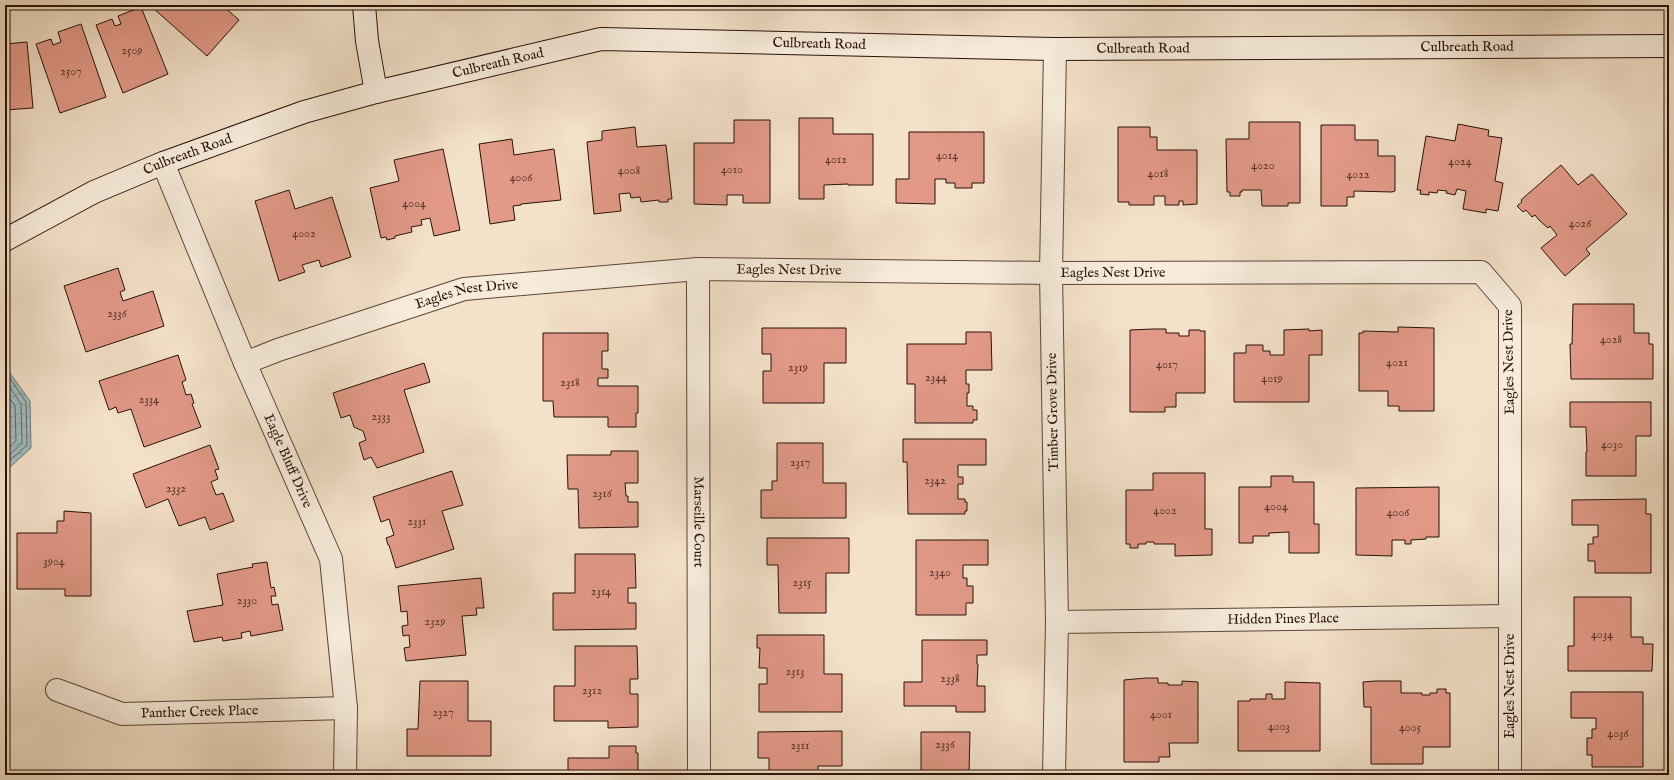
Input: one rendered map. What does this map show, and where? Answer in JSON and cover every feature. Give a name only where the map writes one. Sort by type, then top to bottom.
[{"type":"street","points":[[364,5],[367,41],[376,92]]},
{"type":"street","name":"Culbreath Road","points":[[5,240],[94,192],[163,163],[304,112],[376,92],[601,39],[1055,49],[1669,46]]},
{"type":"street","name":"Timber Grove Drive","points":[[1054,775],[1057,622],[1051,273],[1055,49]]},
{"type":"street","name":"Eagle Bluff Drive","points":[[163,163],[245,363],[331,559],[346,708],[345,775]]},
{"type":"street","name":"Eagles Nest Drive","points":[[245,363],[278,350],[464,289],[698,269],[1051,273],[1480,272],[1510,306],[1510,775]]},
{"type":"street","name":"Marseille Court","points":[[698,269],[699,775]]},
{"type":"street","name":"Hidden Pines Place","points":[[1057,622],[1510,616]]},
{"type":"street","name":"Panther Creek Place","points":[[57,690],[122,714],[346,708]]},
{"type":"water","points":[[5,366],[30,401],[31,448],[9,468],[5,469]]},
{"type":"building","points":[[156,5],[222,5],[239,20],[207,56],[153,8]]},
{"type":"building","points":[[141,7],[168,74],[123,93],[96,25],[112,19],[115,26],[121,24],[118,16]]},
{"type":"building","points":[[81,24],[106,97],[60,113],[36,44],[51,39],[53,45],[61,42],[58,32]]},
{"type":"building","points":[[27,42],[33,108],[5,110],[5,44]]},
{"type":"building","points":[[799,118],[833,118],[833,134],[873,134],[873,185],[824,185],[824,199],[799,199]]},
{"type":"building","points":[[734,120],[770,120],[770,203],[743,203],[743,195],[727,195],[727,205],[694,204],[694,143],[734,143]]},
{"type":"building","points":[[1249,122],[1300,122],[1300,203],[1288,203],[1288,206],[1262,206],[1261,190],[1242,190],[1242,192],[1240,192],[1240,196],[1230,196],[1230,192],[1227,192],[1226,139],[1249,139]]},
{"type":"building","points":[[1458,124],[1489,130],[1488,136],[1502,138],[1495,181],[1503,183],[1498,211],[1486,209],[1486,213],[1463,209],[1466,191],[1457,189],[1455,195],[1446,193],[1447,191],[1438,190],[1437,193],[1429,192],[1429,195],[1420,194],[1421,190],[1417,190],[1426,136],[1455,141]]},
{"type":"building","points":[[1321,125],[1355,125],[1355,140],[1378,140],[1378,156],[1395,156],[1395,191],[1354,191],[1354,197],[1347,197],[1347,206],[1321,206]]},
{"type":"building","points":[[635,127],[637,147],[666,145],[672,199],[668,199],[668,202],[659,202],[659,200],[641,202],[640,197],[631,198],[630,193],[619,194],[621,211],[594,214],[587,142],[602,140],[602,131]]},
{"type":"building","points":[[1118,127],[1150,127],[1150,137],[1157,137],[1157,150],[1197,150],[1197,204],[1183,205],[1183,201],[1179,201],[1179,205],[1165,205],[1165,196],[1154,196],[1154,205],[1129,205],[1129,202],[1118,202]]},
{"type":"building","points":[[909,132],[984,132],[984,183],[972,183],[972,188],[955,188],[955,183],[946,183],[946,179],[935,179],[935,204],[896,203],[896,179],[909,179]]},
{"type":"building","points":[[512,139],[514,155],[554,149],[561,200],[513,206],[515,220],[490,224],[479,144]]},
{"type":"building","points":[[443,149],[460,230],[434,236],[430,218],[421,220],[422,225],[411,227],[412,232],[395,236],[395,238],[387,240],[386,237],[381,238],[370,188],[399,181],[394,160]]},
{"type":"building","points":[[1561,165],[1578,185],[1592,174],[1627,214],[1586,249],[1590,254],[1565,276],[1541,248],[1557,235],[1550,226],[1548,228],[1535,215],[1532,217],[1526,210],[1523,212],[1517,206],[1522,202],[1521,200]]},
{"type":"building","points":[[289,190],[295,209],[332,197],[351,257],[321,267],[319,260],[302,265],[305,272],[279,281],[255,201]]},
{"type":"building","points":[[118,268],[125,290],[120,292],[123,301],[153,291],[164,326],[86,352],[64,286]]},
{"type":"building","points":[[1573,304],[1634,304],[1634,333],[1649,333],[1649,344],[1653,344],[1653,379],[1571,379],[1570,344],[1572,344]]},
{"type":"building","points":[[1398,327],[1434,328],[1434,411],[1399,411],[1399,406],[1388,406],[1388,391],[1359,391],[1359,333],[1363,333],[1363,331],[1398,332]]},
{"type":"building","points":[[762,328],[846,328],[846,363],[824,363],[824,403],[763,403],[763,371],[771,371],[771,354],[762,354]]},
{"type":"building","points":[[1166,329],[1166,333],[1179,333],[1179,336],[1189,336],[1189,330],[1205,331],[1205,393],[1176,393],[1176,407],[1165,407],[1165,412],[1130,412],[1130,330]]},
{"type":"building","points":[[1309,329],[1309,331],[1322,330],[1322,355],[1309,355],[1309,402],[1234,402],[1234,353],[1246,353],[1246,345],[1263,345],[1263,351],[1270,351],[1270,355],[1284,355],[1284,330]]},
{"type":"building","points":[[966,332],[991,332],[992,370],[966,370],[966,384],[969,384],[967,406],[973,406],[973,410],[977,410],[977,420],[973,420],[973,423],[915,423],[915,384],[907,384],[907,344],[966,344]]},
{"type":"building","points":[[543,333],[608,333],[608,351],[602,351],[602,369],[608,369],[608,378],[598,378],[598,386],[638,386],[638,413],[636,413],[636,427],[608,427],[608,417],[554,417],[553,401],[543,401]]},
{"type":"building","points":[[178,355],[186,380],[182,382],[186,395],[191,394],[194,403],[192,404],[201,427],[144,447],[131,409],[118,413],[116,407],[109,410],[99,381]]},
{"type":"building","points":[[424,363],[430,382],[404,390],[424,452],[377,468],[371,457],[364,460],[359,443],[366,440],[363,431],[354,427],[350,415],[341,418],[333,393]]},
{"type":"building","points":[[1570,402],[1651,402],[1651,436],[1636,436],[1636,476],[1586,476],[1586,427],[1570,427]]},
{"type":"building","points":[[903,439],[986,439],[986,465],[958,465],[958,477],[963,477],[963,484],[958,484],[958,499],[965,499],[965,502],[967,502],[967,511],[965,511],[965,514],[908,514],[907,462],[903,462]]},
{"type":"building","points":[[777,443],[823,443],[823,483],[846,483],[846,518],[761,518],[761,490],[772,490],[772,481],[777,481]]},
{"type":"building","points":[[210,445],[219,469],[215,470],[218,479],[211,482],[216,495],[223,493],[234,521],[210,530],[205,517],[179,526],[168,499],[146,508],[133,474]]},
{"type":"building","points":[[611,451],[638,451],[638,483],[625,483],[628,502],[638,502],[638,527],[579,528],[578,489],[568,489],[567,455],[611,455]]},
{"type":"building","points":[[452,471],[463,505],[442,511],[454,549],[396,568],[386,538],[394,535],[389,519],[381,522],[373,497]]},
{"type":"building","points":[[1153,473],[1205,473],[1205,529],[1212,529],[1212,555],[1175,556],[1175,544],[1154,544],[1154,542],[1146,542],[1146,544],[1138,544],[1138,548],[1130,548],[1130,544],[1126,544],[1126,490],[1153,490]]},
{"type":"building","points":[[1271,476],[1293,476],[1293,482],[1314,482],[1314,524],[1319,524],[1319,553],[1289,553],[1289,532],[1269,533],[1269,536],[1253,536],[1253,543],[1239,543],[1239,487],[1271,487]]},
{"type":"building","points":[[1439,487],[1439,537],[1426,537],[1426,539],[1411,540],[1411,544],[1405,544],[1405,540],[1392,540],[1392,556],[1356,555],[1356,488]]},
{"type":"building","points":[[1646,499],[1646,514],[1651,514],[1651,573],[1595,573],[1595,561],[1588,561],[1588,544],[1593,544],[1593,537],[1598,537],[1598,525],[1572,525],[1572,500]]},
{"type":"building","points":[[64,511],[91,513],[91,596],[65,596],[65,589],[17,589],[17,533],[57,533],[57,521],[64,521]]},
{"type":"building","points":[[767,538],[849,538],[849,573],[826,573],[826,613],[779,613],[778,565],[767,565]]},
{"type":"building","points":[[916,540],[988,540],[988,565],[963,565],[963,578],[967,578],[967,586],[973,586],[973,603],[966,603],[966,615],[916,615]]},
{"type":"building","points":[[575,554],[635,554],[636,588],[628,588],[628,603],[636,603],[636,629],[553,630],[553,593],[575,593]]},
{"type":"building","points":[[267,562],[271,588],[274,587],[276,596],[271,596],[272,605],[278,604],[283,630],[251,636],[250,631],[241,633],[242,638],[223,641],[222,637],[194,642],[187,611],[223,605],[217,574],[253,567],[252,564]]},
{"type":"building","points":[[481,578],[484,608],[476,608],[477,615],[462,616],[466,655],[406,661],[404,648],[410,647],[409,635],[403,636],[402,626],[408,625],[407,611],[401,612],[398,586]]},
{"type":"building","points":[[1574,597],[1631,597],[1631,637],[1643,637],[1643,644],[1653,644],[1652,671],[1568,671],[1568,646],[1574,646]]},
{"type":"building","points":[[757,635],[824,635],[824,674],[842,674],[842,712],[759,712],[759,684],[767,684],[767,668],[759,668],[760,648],[757,648]]},
{"type":"building","points":[[922,640],[987,640],[987,655],[977,655],[977,686],[985,686],[985,712],[956,712],[956,706],[904,706],[904,682],[922,682]]},
{"type":"building","points":[[575,646],[637,646],[638,679],[630,679],[630,694],[638,694],[638,727],[608,728],[608,721],[554,721],[554,686],[575,686]]},
{"type":"building","points":[[1158,678],[1158,683],[1168,683],[1168,685],[1182,685],[1182,681],[1198,682],[1198,743],[1169,743],[1170,757],[1159,757],[1159,762],[1124,762],[1124,680]]},
{"type":"building","points":[[420,681],[468,681],[468,721],[491,721],[491,756],[407,756],[407,729],[418,729]]},
{"type":"building","points":[[1401,681],[1401,693],[1422,693],[1422,695],[1430,695],[1430,693],[1437,693],[1437,689],[1446,689],[1446,693],[1450,693],[1450,747],[1423,747],[1423,764],[1371,764],[1371,707],[1364,707],[1363,682]]},
{"type":"building","points":[[1285,682],[1320,683],[1320,751],[1238,751],[1238,701],[1266,699],[1266,694],[1272,694],[1272,699],[1285,699]]},
{"type":"building","points":[[1571,692],[1643,692],[1643,767],[1592,767],[1592,755],[1587,755],[1587,738],[1592,738],[1592,729],[1596,729],[1596,718],[1571,718]]},
{"type":"building","points":[[842,731],[842,766],[818,766],[818,775],[769,775],[769,758],[758,758],[758,732]]},
{"type":"building","points":[[921,732],[970,732],[970,775],[905,775],[905,772],[921,772]]},
{"type":"building","points":[[609,746],[636,746],[636,753],[638,753],[638,775],[568,775],[568,758],[609,758]]}]
